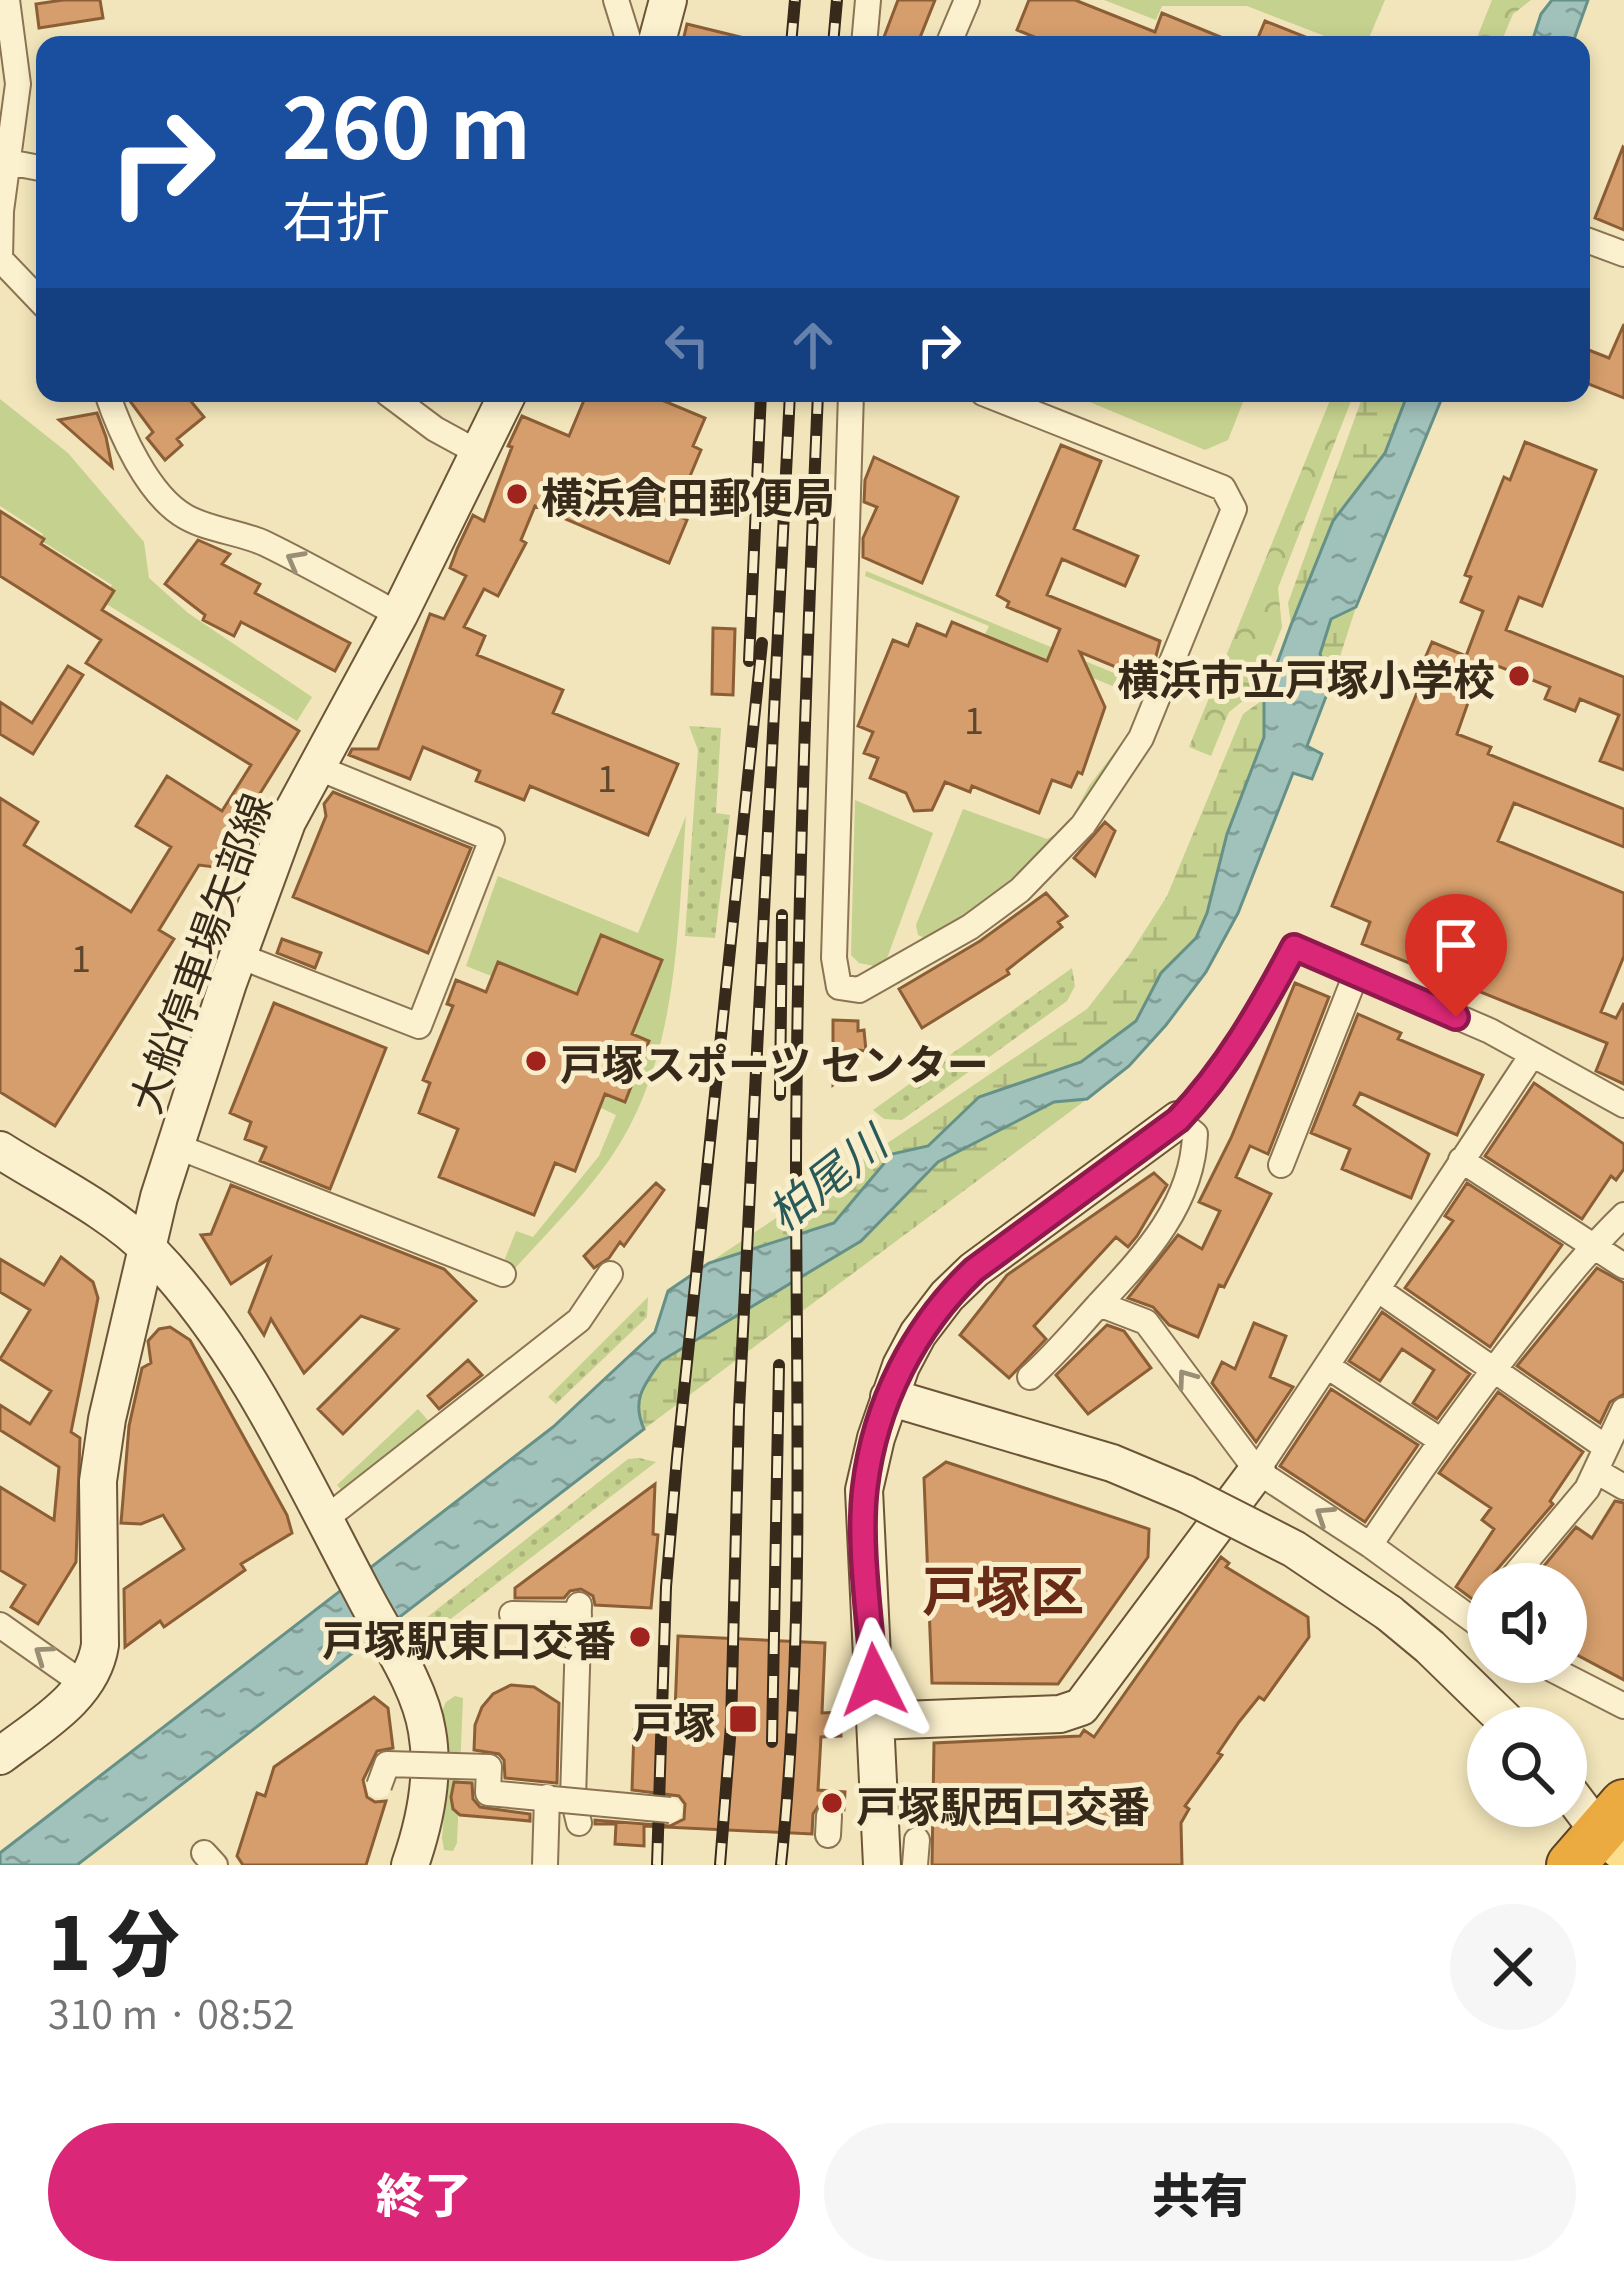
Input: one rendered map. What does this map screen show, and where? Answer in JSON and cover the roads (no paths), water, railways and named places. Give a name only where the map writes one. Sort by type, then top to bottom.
[{"type":"street","points":[[7,0],[8,54],[18,84],[0,259],[36,297]]},
{"type":"street","points":[[616,0],[627,36]]},
{"type":"street","points":[[658,36],[668,0]]},
{"type":"street","points":[[865,36],[868,0]]},
{"type":"street","points":[[952,36],[967,0]]},
{"type":"street","points":[[8,162],[36,167]]},
{"type":"street","points":[[1590,241],[1624,254]]},
{"type":"street","points":[[110,402],[125,442],[170,505],[187,518],[268,545],[399,615]]},
{"type":"street","points":[[399,402],[479,453]]},
{"type":"street","name":"大船停車場矢部線","points":[[85,1685],[97,1666],[100,1645],[98,1481],[107,1419],[146,1246],[238,955],[287,822],[399,615],[504,402]]},
{"type":"street","points":[[851,402],[834,958],[834,977],[839,988],[848,992],[859,991],[970,927],[1020,890],[1083,825],[1141,738],[1234,509],[1222,488],[1006,402]]},
{"type":"street","points":[[238,955],[418,1026],[492,838],[316,767]]},
{"type":"street","points":[[882,1865],[864,1490],[889,1397],[918,1334],[947,1296],[974,1270],[1178,1120],[1202,1095],[1258,1014],[1294,947],[1490,1031],[1624,1105]]},
{"type":"street","points":[[1281,1165],[1356,974]]},
{"type":"street","points":[[876,1720],[1060,1714],[1081,1707],[1257,1471],[1532,1055]]},
{"type":"street","points":[[1030,1377],[1159,1235],[1183,1194],[1195,1134],[1178,1120]]},
{"type":"street","points":[[176,1146],[503,1274]]},
{"type":"street","points":[[0,1150],[146,1246],[186,1290],[232,1357],[394,1652],[427,1726],[430,1757],[421,1832],[410,1865]]},
{"type":"street","points":[[1461,1160],[1624,1266]]},
{"type":"street","points":[[1370,1545],[1495,1368],[1592,1246],[1624,1215]]},
{"type":"street","points":[[327,1526],[579,1320],[610,1274]]},
{"type":"street","points":[[1377,1289],[1495,1368],[1600,1458],[1624,1487]]},
{"type":"street","points":[[1099,1304],[1146,1322],[1257,1471],[1467,1609]]},
{"type":"street","points":[[1327,1366],[1440,1440]]},
{"type":"street","points":[[889,1397],[1112,1463],[1186,1494],[1340,1576],[1430,1647],[1493,1707]]},
{"type":"street","points":[[1525,1563],[1576,1502],[1624,1410]]},
{"type":"street","points":[[512,1614],[579,1610],[566,1806],[544,1865]]},
{"type":"street","points":[[0,1625],[85,1685],[0,1756]]},
{"type":"street","points":[[1579,1683],[1624,1706]]},
{"type":"street","points":[[380,1786],[387,1764],[488,1767],[488,1793],[566,1806],[638,1801],[670,1810]]},
{"type":"street","points":[[1587,1817],[1607,1844]]},
{"type":"water","points":[[1552,0],[1588,0],[1575,36],[1534,36]]},
{"type":"water","points":[[1405,402],[1440,402],[1356,607],[1331,619],[1320,654],[1332,681],[1307,746],[1322,754],[1312,779],[1293,773],[1238,913],[1206,972],[1129,1066],[1087,1099],[1054,1102],[938,1162],[861,1241],[661,1361],[639,1401],[644,1429],[77,1865],[0,1865],[0,1853],[553,1427],[655,1332],[668,1291],[709,1263],[834,1223],[892,1154],[928,1146],[979,1097],[1081,1062],[1136,1021],[1161,973],[1196,938],[1207,913],[1227,834],[1264,737],[1264,699],[1291,625],[1333,521],[1385,453]]},
{"type":"railway","points":[[792,36],[795,0]]},
{"type":"railway","points":[[834,36],[837,0]]},
{"type":"railway","points":[[749,661],[761,402]]},
{"type":"railway","points":[[720,1865],[731,1725],[739,1410],[790,402]]},
{"type":"railway","points":[[781,1865],[796,1603],[798,972],[818,402]]},
{"type":"railway","points":[[657,1865],[666,1587],[677,1458],[762,643]]},
{"type":"railway","points":[[780,1095],[782,915]]},
{"type":"railway","points":[[772,1742],[779,1365]]},
{"type":"place","name":"横浜倉田郵便局","points":[[517,494]]},
{"type":"place","name":"横浜市立戸塚小学校","points":[[1519,676]]},
{"type":"place","name":"戸塚スポーツ センター","points":[[536,1061]]},
{"type":"place","name":"戸塚駅東口交番","points":[[640,1637]]},
{"type":"place","name":"戸塚","points":[[743,1719]]},
{"type":"place","name":"戸塚駅西口交番","points":[[832,1803]]},
{"type":"district","name":"戸塚区","points":[[1003,1587]]},
{"type":"water label","name":"柏尾川","points":[[825,1176]]}]
